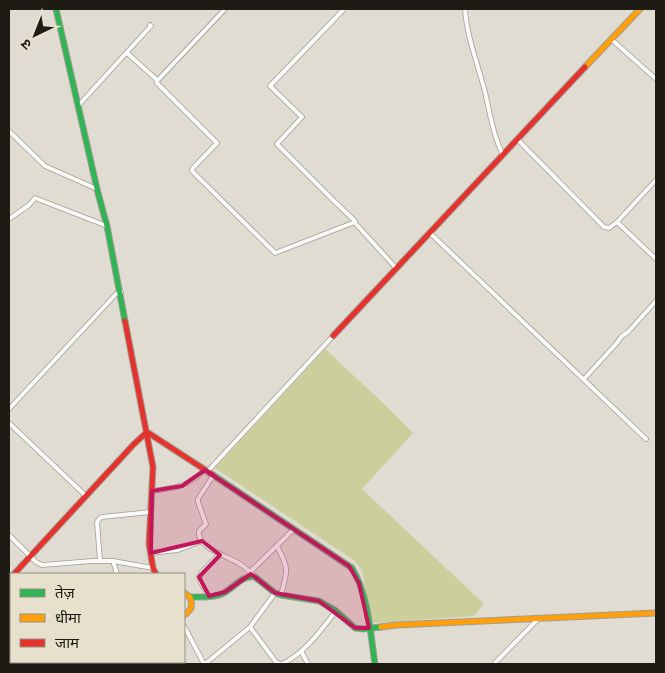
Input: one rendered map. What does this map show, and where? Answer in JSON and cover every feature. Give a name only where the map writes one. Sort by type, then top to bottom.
[{"type":"street","points":[[56,9],[107,226],[147,432],[152,467],[149,544],[156,573]]},
{"type":"street","points":[[157,81],[225,9]]},
{"type":"street","points":[[344,9],[270,86],[302,117],[276,144],[356,222],[396,268]]},
{"type":"street","points":[[465,9],[468,32],[485,92],[496,142],[502,155]]},
{"type":"street","points":[[152,491],[182,486],[206,471],[640,9]]},
{"type":"street","points":[[78,106],[150,25]]},
{"type":"street","points":[[611,39],[656,79]]},
{"type":"street","points":[[127,52],[216,143],[193,168],[193,172],[275,253],[356,222]]},
{"type":"street","points":[[9,131],[45,166],[97,189]]},
{"type":"street","points":[[517,139],[604,227],[609,228],[617,222],[656,180]]},
{"type":"street","points":[[9,219],[29,205],[35,198],[107,226]]},
{"type":"street","points":[[617,222],[656,259]]},
{"type":"street","points":[[430,233],[646,439]]},
{"type":"street","points":[[9,409],[116,294],[121,292]]},
{"type":"street","points":[[584,379],[656,301]]},
{"type":"street","points":[[9,423],[86,496]]},
{"type":"street","points":[[147,432],[352,568],[359,583],[375,664]]},
{"type":"street","points":[[15,573],[147,432]]},
{"type":"street","points":[[214,476],[197,501],[206,524],[198,533],[202,541],[220,554],[240,564],[275,593],[319,601],[336,611],[355,628],[656,613]]},
{"type":"street","points":[[100,561],[98,520],[102,517],[150,512]]},
{"type":"street","points":[[250,572],[294,529]]},
{"type":"street","points":[[9,535],[42,565],[113,561],[153,568]]},
{"type":"street","points":[[151,553],[178,550],[202,541]]},
{"type":"street","points":[[277,546],[287,567],[282,595]]},
{"type":"street","points":[[209,596],[200,580],[200,575],[220,554]]},
{"type":"street","points":[[113,561],[116,573]]},
{"type":"street","points":[[190,597],[220,595],[246,577],[254,577]]},
{"type":"street","points":[[185,628],[205,664],[250,627],[275,593]]},
{"type":"street","points":[[185,594],[190,597],[193,604],[192,608],[185,615]]},
{"type":"street","points":[[250,627],[278,663],[282,664],[313,640],[336,611]]},
{"type":"street","points":[[494,664],[538,618]]},
{"type":"street","points":[[301,651],[308,664]]},
{"type":"street","points":[[142,664],[155,663]]},
{"type":"highlighted area","points":[[205,470],[349,566],[359,583],[369,628],[355,628],[319,601],[275,593],[251,574],[225,592],[209,596],[199,577],[220,555],[202,541],[151,553],[152,491],[182,486]]},
{"type":"green space","points":[[325,349],[413,433],[362,489],[484,604],[474,616],[373,623],[362,571],[355,561],[215,468]]},
{"type":"traffic: fast","points":[[56,9],[107,226],[125,321]]},
{"type":"traffic: fast","points":[[213,475],[352,568],[358,579],[365,602],[375,664]]},
{"type":"traffic: fast","points":[[190,597],[219,595],[245,578],[255,577],[275,593],[319,601],[336,611],[355,628],[381,627]]},
{"type":"traffic: slow","points":[[585,67],[640,9]]},
{"type":"traffic: slow","points":[[185,594],[190,597],[192,605],[185,614]]},
{"type":"traffic: slow","points":[[381,627],[656,613]]},
{"type":"traffic: jam","points":[[333,336],[585,67]]},
{"type":"traffic: jam","points":[[125,321],[153,467],[149,544],[156,573]]},
{"type":"traffic: jam","points":[[15,573],[147,432],[213,475]]}]
